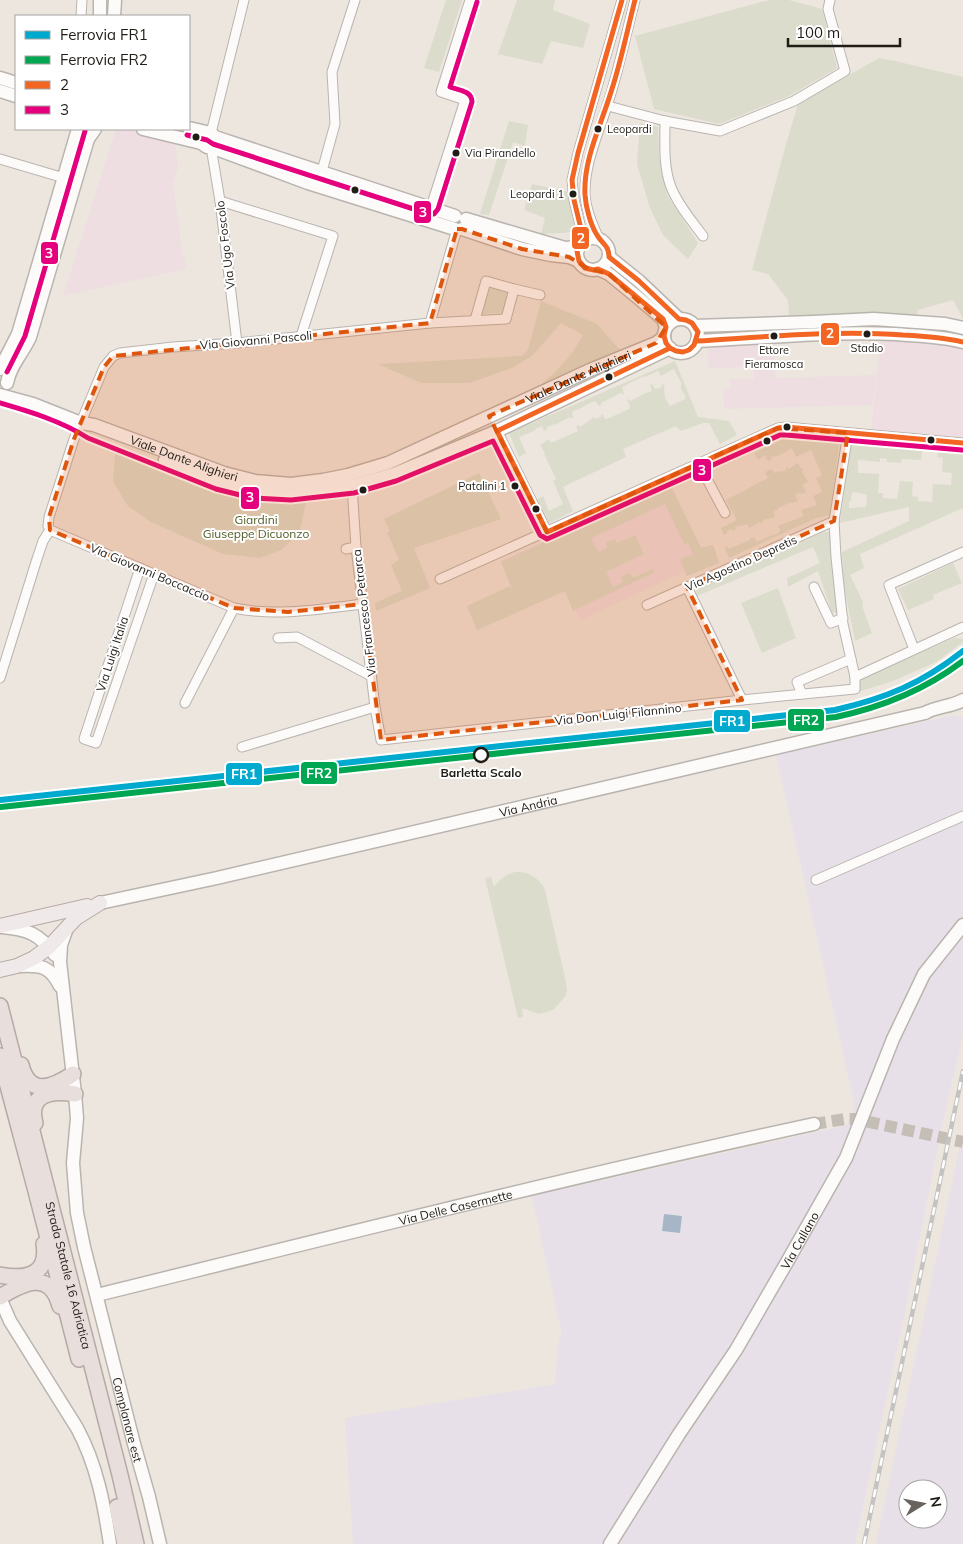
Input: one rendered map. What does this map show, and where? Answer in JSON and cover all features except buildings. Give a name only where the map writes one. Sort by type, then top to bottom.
[{"type":"highway","name":"Strada Statale 16 Adriatica","points":[[0,1006],[83,1372],[125,1544]]},
{"type":"highway","points":[[5,1026],[15,1043],[23,1072],[28,1082],[37,1086],[51,1087],[73,1074]]},
{"type":"highway","name":"Strada Statale 16 Adriatica","points":[[0,1056],[41,1188],[120,1475],[136,1544]]},
{"type":"highway","points":[[0,1275],[13,1277],[28,1276],[36,1273],[42,1267],[45,1259],[44,1246],[35,1210],[46,1165],[34,1117],[34,1106],[38,1099],[45,1094],[64,1092],[76,1094]]},
{"type":"highway","points":[[0,1297],[29,1282],[37,1282],[48,1286],[58,1298],[72,1351],[83,1372]]},
{"type":"main road","points":[[0,926],[100,903]]},
{"type":"main road","points":[[0,970],[17,966],[34,958],[49,947],[82,914],[100,903]]},
{"type":"street","points":[[82,0],[82,15]]},
{"type":"street","points":[[100,0],[100,15]]},
{"type":"street","points":[[114,15],[115,0]]},
{"type":"street","points":[[209,139],[244,0]]},
{"type":"street","points":[[322,171],[335,124],[332,72],[355,0]]},
{"type":"street","points":[[431,207],[465,100],[441,92],[470,0]]},
{"type":"street","points":[[579,261],[577,251],[582,233],[574,200],[572,180],[622,0]]},
{"type":"street","points":[[150,130],[209,139],[322,171],[431,207],[459,224],[522,249],[569,257],[579,261],[589,270],[598,269],[605,265],[609,257],[608,246],[599,238],[589,213],[585,196],[586,178],[592,151],[608,106],[635,0]]},
{"type":"street","points":[[608,106],[720,131],[794,101],[845,71],[828,9],[830,0]]},
{"type":"street","points":[[0,78],[15,83]]},
{"type":"street","points":[[0,91],[15,96]]},
{"type":"street","points":[[593,102],[596,98],[603,96],[607,99],[608,106]]},
{"type":"street","points":[[665,120],[666,169],[671,188],[686,214],[703,236]]},
{"type":"street","points":[[190,129],[209,139],[308,183],[459,224],[565,248],[579,246],[588,238],[599,238]]},
{"type":"street","points":[[0,369],[18,334],[78,130]]},
{"type":"street","points":[[4,385],[30,337],[88,139],[94,130]]},
{"type":"street","name":"Via Ugo Foscolo","points":[[209,139],[220,201],[237,343]]},
{"type":"street","points":[[0,160],[64,178]]},
{"type":"street","points":[[220,201],[333,236],[301,336]]},
{"type":"street","points":[[430,323],[459,224]]},
{"type":"street","points":[[609,257],[679,319],[688,320],[695,326],[697,341]]},
{"type":"street","points":[[598,269],[608,274],[662,319],[666,344],[670,348]]},
{"type":"street","points":[[475,320],[486,281],[540,295]]},
{"type":"street","name":"Via Giovanni Pascoli","points":[[81,423],[104,367],[113,356],[120,353],[430,323],[506,319],[514,289]]},
{"type":"street","name":"Viale Dante Alighieri","points":[[351,482],[388,463],[590,370],[656,344],[671,322],[679,319]]},
{"type":"street","points":[[695,326],[874,319],[945,324],[963,328]]},
{"type":"street","name":"Viale Dante Alighieri","points":[[4,385],[33,404],[81,423],[94,425],[224,473],[255,481],[291,484],[351,482],[394,474],[496,431],[670,348],[674,351],[686,352],[697,341],[814,334],[872,333],[938,336],[963,342]]},
{"type":"street","points":[[489,416],[496,416],[500,420],[496,431],[547,532]]},
{"type":"street","points":[[0,678],[43,540],[50,530],[48,517],[81,423]]},
{"type":"street","points":[[440,579],[778,428],[786,427],[963,443]]},
{"type":"street","points":[[848,433],[834,521],[843,618],[855,677],[963,627]]},
{"type":"street","points":[[699,464],[725,513]]},
{"type":"street","name":"Via Francesco Petrarca","points":[[351,482],[356,547],[375,707],[381,740]]},
{"type":"street","name":"Via Agostino Depretis","points":[[647,605],[834,521]]},
{"type":"street","name":"Via Giovanni Boccaccio","points":[[50,530],[234,608],[252,612],[288,612],[318,606],[363,604]]},
{"type":"street","points":[[346,549],[356,547]]},
{"type":"street","points":[[914,649],[889,586],[963,552]]},
{"type":"street","name":"Via Luigi Italia","points":[[140,568],[84,739],[96,743],[154,574]]},
{"type":"street","points":[[687,587],[742,700]]},
{"type":"street","points":[[814,587],[831,624],[843,618]]},
{"type":"street","points":[[185,703],[234,608]]},
{"type":"street","points":[[278,638],[297,637],[372,676]]},
{"type":"street","points":[[802,694],[797,682],[851,659]]},
{"type":"street","name":"Via Don Luigi Filannino","points":[[381,740],[855,689],[855,677]]},
{"type":"street","name":"Via Andria","points":[[100,903],[218,878],[925,713],[932,709],[960,704]]},
{"type":"street","points":[[242,747],[375,707]]},
{"type":"street","points":[[816,880],[963,816]]},
{"type":"street","name":"Via Callano","points":[[610,1544],[679,1434],[736,1350],[787,1262],[846,1158],[892,1039],[924,974],[963,925]]},
{"type":"street","points":[[0,926],[21,929],[32,933],[49,947],[60,962]]},
{"type":"street","name":"Complanare est","points":[[67,928],[60,946],[60,962],[76,1094],[76,1132],[73,1163],[76,1204],[84,1247],[160,1544]]},
{"type":"street","points":[[17,966],[38,965],[46,968],[56,978],[62,990]]},
{"type":"street","name":"Via Delle Casermette","points":[[97,1295],[684,1152],[814,1124]]},
{"type":"street","points":[[0,1297],[10,1321],[78,1428],[87,1447],[102,1497],[110,1544]]},
{"type":"highlighted area","points":[[457,229],[462,229],[522,249],[569,257],[589,269],[609,274],[666,327],[656,343],[489,416],[547,532],[778,428],[848,433],[834,521],[687,587],[742,700],[381,740],[363,604],[288,612],[234,608],[50,530],[49,517],[74,439],[104,367],[113,356],[430,323]]},
{"type":"shaded area","points":[[116,130],[131,130],[175,142],[178,168],[173,183],[186,269],[63,296]]},
{"type":"shaded area","points":[[881,337],[925,340],[963,349],[963,439],[871,431]]},
{"type":"shaded area","points":[[774,344],[775,378],[876,375],[873,405],[724,409],[723,389],[730,388],[730,379],[754,379],[754,367],[709,368],[708,346]]},
{"type":"shaded area","points":[[670,484],[701,548],[713,545],[719,562],[687,576],[684,572],[581,620],[565,591],[521,610],[500,561]]},
{"type":"shaded area","points":[[954,715],[963,718],[963,1035],[944,1117],[905,1312],[855,1544],[353,1544],[345,1418],[555,1384],[559,1338],[562,1334],[532,1196],[847,1125],[855,1106],[776,755]]},
{"type":"shaded area","points":[[963,1134],[963,1544],[876,1544],[960,1145]]},
{"type":"green space","points":[[446,0],[462,0],[439,72],[424,68]]},
{"type":"green space","points":[[517,0],[555,0],[553,10],[590,24],[583,48],[551,41],[542,64],[498,54]]},
{"type":"green space","points":[[769,0],[789,0],[822,9],[837,68],[789,96],[719,124],[654,109],[635,36]]},
{"type":"green space","points":[[879,58],[963,77],[963,319],[953,300],[918,310],[916,316],[789,317],[788,300],[768,274],[752,270],[798,104]]},
{"type":"green space","points":[[509,121],[528,125],[525,146],[513,142],[489,215],[480,214]]},
{"type":"green space","points":[[640,123],[658,127],[659,156],[667,195],[698,243],[688,259],[663,235],[650,208],[637,164]]},
{"type":"green space","points":[[532,184],[569,192],[577,232],[541,234],[545,218],[524,210]]},
{"type":"green space","points":[[488,283],[511,290],[505,313],[480,314]]},
{"type":"green space","points":[[541,301],[597,324],[621,351],[534,391],[568,358],[583,335],[561,323],[533,355],[514,367],[469,383],[421,383],[378,364],[522,356],[528,350]]},
{"type":"green space","points":[[675,361],[698,417],[729,421],[737,435],[720,444],[709,423],[703,423],[681,431],[676,426],[623,449],[626,457],[563,487],[573,511],[548,524],[537,500],[543,496],[549,511],[563,504],[553,481],[556,479],[540,445],[549,439],[551,443],[578,431],[576,426],[579,425],[580,427],[594,417],[596,419],[603,414],[604,418],[607,419],[629,409],[630,406],[627,400],[629,399],[630,401],[652,391],[650,385],[652,384],[655,389],[662,387],[661,385],[663,384],[665,387],[665,398],[670,406],[685,399],[686,397],[681,389],[682,384],[674,369],[661,376],[658,371],[644,376],[622,387],[623,395],[622,393],[619,394],[601,403],[599,406],[594,401],[573,411],[574,418],[571,417],[547,427],[544,431],[542,426],[519,437],[526,453],[519,457],[509,433]]},
{"type":"green space","points":[[796,433],[840,438],[830,515],[816,518],[729,558],[725,548],[727,546],[729,549],[754,537],[757,542],[775,535],[781,531],[778,526],[804,516],[801,510],[817,505],[813,496],[822,492],[816,478],[822,475],[811,450],[796,457],[792,448],[776,457],[771,457],[772,459],[768,461],[765,455],[758,460],[754,453]]},
{"type":"green space","points":[[852,437],[963,446],[963,508],[860,554],[864,568],[850,575],[863,602],[862,606],[872,633],[855,641],[843,581],[842,552],[909,521],[909,507],[840,523]],"holes":[[[922,450],[938,451],[937,457],[943,458],[942,472],[952,473],[951,485],[933,484],[932,502],[918,501],[918,497],[912,496],[913,482],[900,481],[897,499],[883,498],[883,493],[878,493],[879,474],[858,473],[858,460],[880,462],[880,458],[887,459],[887,462],[901,463],[902,459],[921,460]],[[852,493],[867,495],[866,507],[849,508],[849,501],[851,501]]]},
{"type":"green space","name":"Giardini Giuseppe Dicuonzo","points":[[116,445],[175,467],[234,494],[307,498],[299,534],[281,550],[260,558],[223,554],[151,522],[128,506],[113,481]]},
{"type":"green space","points":[[798,463],[808,482],[802,485],[806,492],[801,494],[800,492],[795,495],[798,501],[778,508],[773,512],[775,517],[763,520],[761,524],[759,522],[749,528],[747,524],[741,525],[735,527],[736,529],[733,531],[732,529],[727,531],[727,534],[724,535],[721,528],[737,520],[726,500],[768,478],[765,472],[772,469],[774,473],[781,472]]},
{"type":"green space","points":[[479,473],[501,519],[414,548],[430,588],[376,611],[375,603],[402,591],[391,565],[399,560],[387,532],[390,531],[384,519]]},
{"type":"green space","points":[[670,484],[701,548],[713,545],[719,563],[687,576],[680,560],[573,611],[565,591],[477,630],[467,606],[510,586],[514,593],[501,562]],"holes":[[[665,504],[684,544],[688,543],[693,554],[654,572],[652,569],[633,578],[630,573],[621,577],[623,582],[613,587],[606,572],[644,554],[635,535],[617,543],[615,539],[606,543],[607,548],[598,552],[591,538]]]},
{"type":"green space","points":[[824,532],[830,532],[837,612],[832,613],[818,571],[788,587],[787,578],[820,563],[813,547],[697,596],[696,589]]},
{"type":"green space","points":[[953,563],[962,583],[933,595],[934,599],[908,610],[898,589]]},
{"type":"green space","points":[[778,588],[796,638],[762,653],[741,603]]},
{"type":"green space","points":[[954,638],[963,639],[963,642],[936,662],[893,681],[858,692],[859,679]]},
{"type":"green space","points":[[515,872],[533,876],[545,890],[567,991],[565,997],[553,1010],[539,1014],[522,1008],[523,1017],[518,1018],[485,878],[491,877],[494,887],[508,874]]},
{"type":"water","points":[[664,1214],[682,1216],[680,1233],[662,1231]]},
{"type":"tunnel","points":[[814,1124],[855,1119],[963,1142]]},
{"type":"railway","points":[[864,1544],[963,1071]]},
{"type":"rail line","name":"FR1","points":[[0,800],[835,710],[887,695],[917,681],[948,663],[963,651]]},
{"type":"rail line","name":"FR2","points":[[1,807],[836,717],[887,703],[919,689],[963,661]]},
{"type":"transit line","name":"2","points":[[622,0],[572,180],[574,200],[582,233],[577,251],[579,261],[585,268],[598,269],[609,274],[663,319],[666,327],[664,336],[666,343],[670,348],[683,352],[689,350],[694,345],[698,332],[692,323],[679,319],[639,281],[609,257],[607,247],[592,226],[585,195],[585,182],[590,156],[615,81],[635,0]]},
{"type":"transit line","name":"3","points":[[187,135],[429,214],[434,214],[438,209],[472,102],[470,95],[450,87],[477,2]]},
{"type":"transit line","name":"3","points":[[7,372],[25,336],[85,131]]},
{"type":"transit line","name":"2","points":[[697,341],[851,333],[926,336],[963,342]]},
{"type":"transit line","name":"2","points":[[670,348],[497,431],[547,532],[778,428],[786,427],[963,443]]},
{"type":"transit line","name":"3","points":[[0,403],[56,422],[88,438],[216,489],[252,498],[291,500],[354,493],[396,481],[493,441],[540,535],[547,539],[780,435],[962,450]]},
{"type":"place","name":"Leopardi","points":[[598,129]]},
{"type":"place","name":"Via Pirandello","points":[[456,153]]},
{"type":"place","name":"Leopardi 1","points":[[573,194]]},
{"type":"place","name":"Stadio","points":[[867,334]]},
{"type":"place","name":"Ettore Fieramosca","points":[[774,336]]},
{"type":"place","name":"Patalini 1","points":[[515,486]]},
{"type":"place","name":"Barletta Scalo","points":[[481,755]]}]
